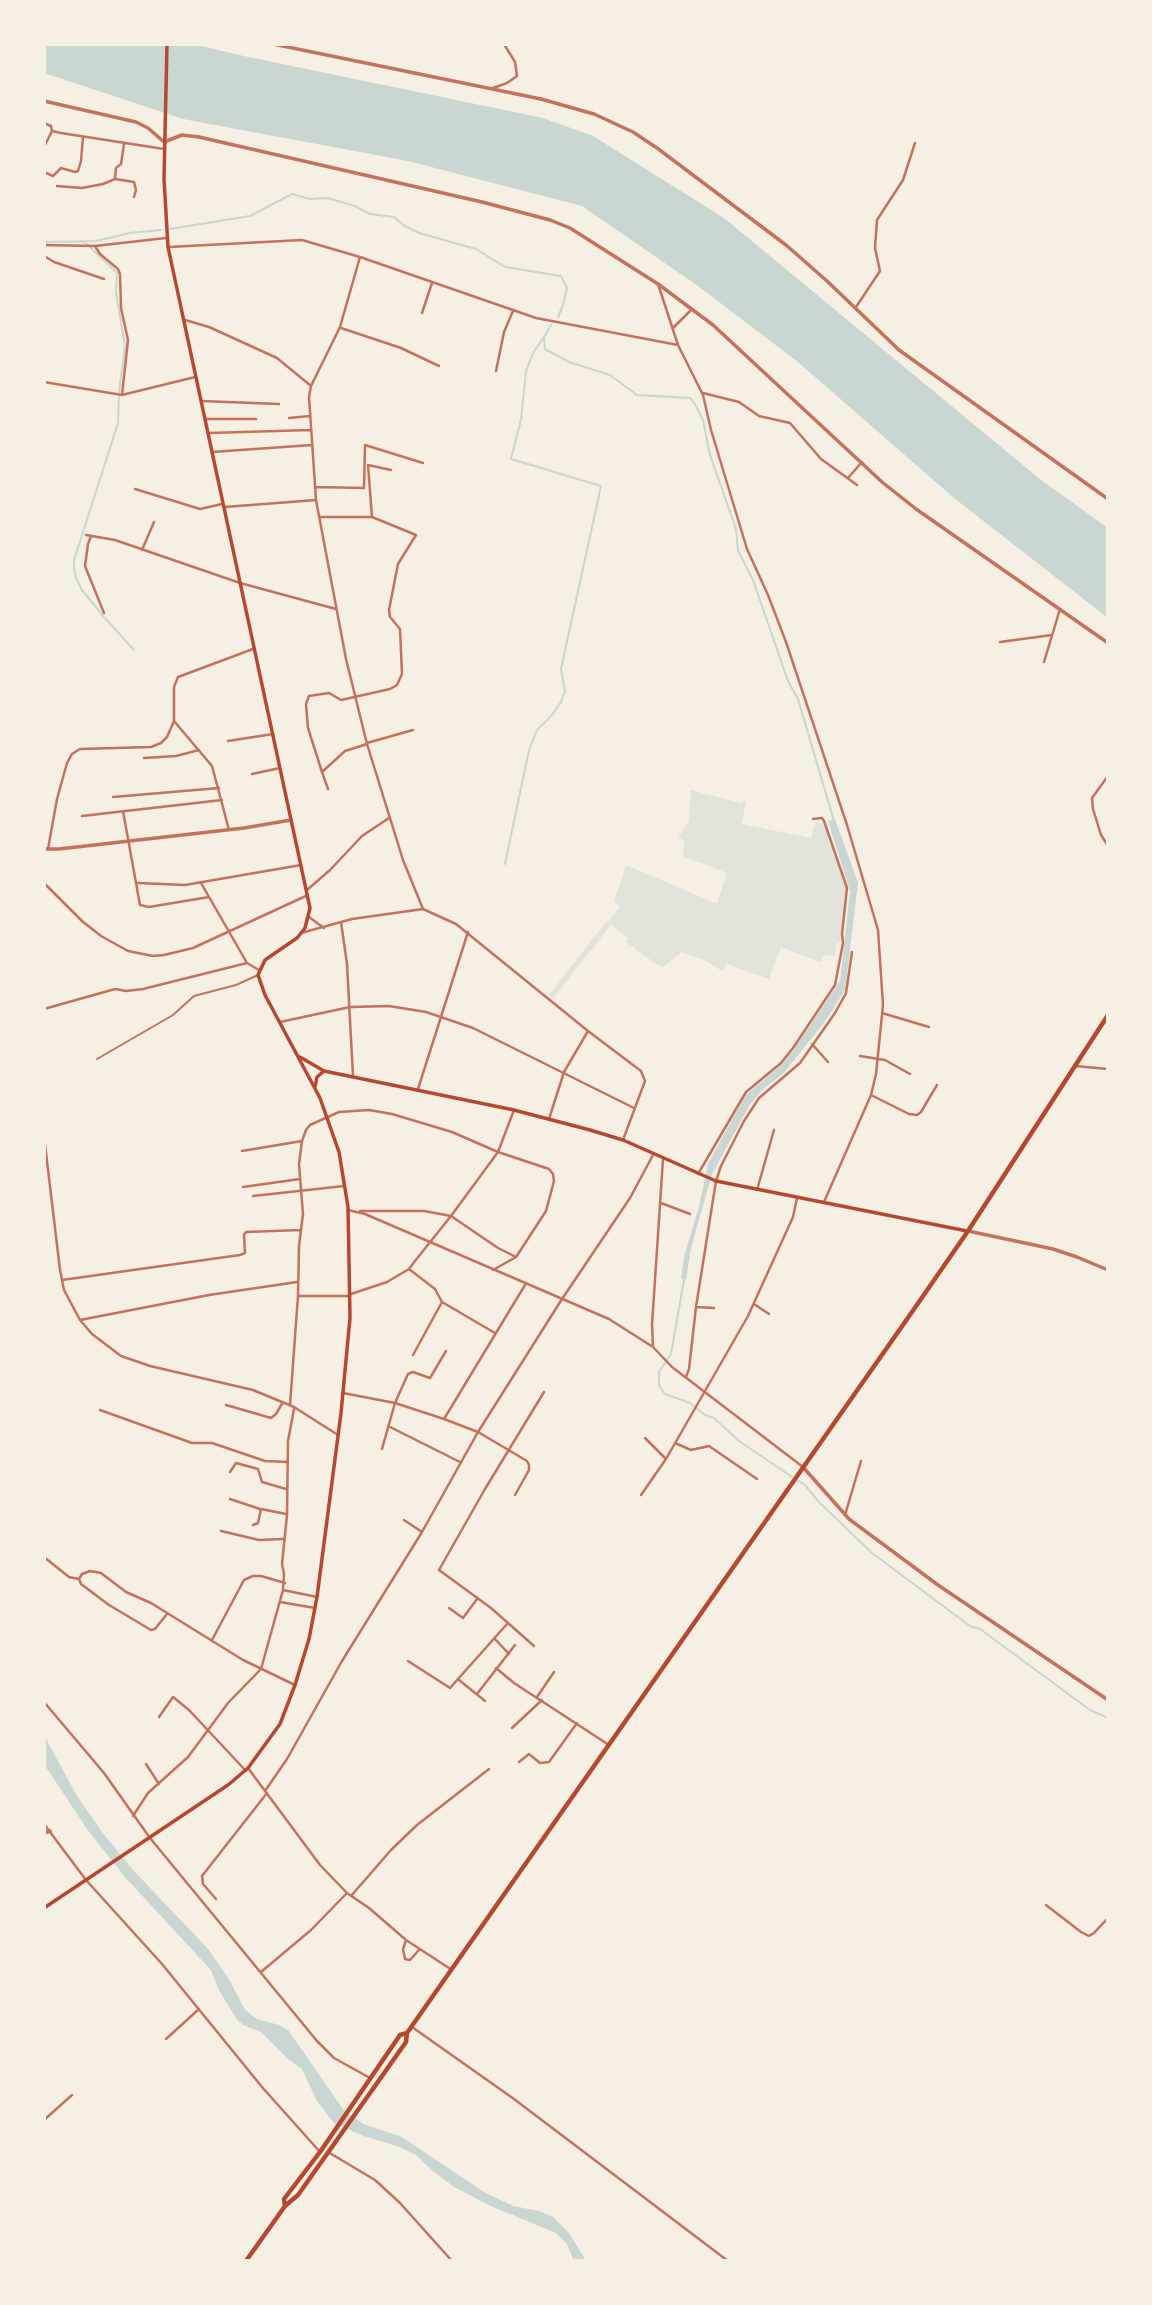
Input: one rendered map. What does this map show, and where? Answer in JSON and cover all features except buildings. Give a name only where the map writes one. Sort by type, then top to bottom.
[{"type":"highway","points":[[246,2261],[285,2206],[298,2195],[375,2086],[405,2042],[407,2033],[968,1231],[1108,1015]]},
{"type":"highway","points":[[285,2206],[284,2199],[322,2149],[400,2035],[407,2033]]},
{"type":"main road","points":[[44,1908],[218,1793],[247,1769],[280,1724],[296,1685],[317,1597],[343,1394],[350,1295],[348,1210],[339,1152],[315,1087],[261,984],[259,972],[265,960],[300,933],[309,917],[307,892],[168,247],[164,149],[167,44]]},
{"type":"main road","points":[[299,1056],[324,1071],[549,1119],[623,1140],[715,1181],[968,1231]]},
{"type":"main road","points":[[315,1087],[317,1077],[324,1071]]},
{"type":"street","points":[[273,44],[556,103],[594,114],[633,132],[786,245],[900,350],[1108,499]]},
{"type":"street","points":[[489,89],[507,83],[517,76],[515,62],[504,44]]},
{"type":"street","points":[[44,101],[136,122],[164,142],[182,135],[206,139],[482,202],[550,220],[588,238],[692,309],[741,350],[882,482],[916,509],[1108,643]]},
{"type":"street","points":[[44,123],[51,126],[52,131],[44,147]]},
{"type":"street","points":[[52,131],[164,149]]},
{"type":"street","points":[[44,172],[53,176],[61,168],[75,172],[78,170],[83,137]]},
{"type":"street","points":[[855,308],[880,271],[875,248],[877,220],[903,180],[915,143]]},
{"type":"street","points":[[115,179],[124,144]]},
{"type":"street","points":[[57,186],[82,188],[115,179],[134,182],[134,197]]},
{"type":"street","points":[[44,245],[93,246],[167,238]]},
{"type":"street","points":[[168,247],[298,240],[360,257],[536,318],[678,345]]},
{"type":"street","points":[[93,246],[120,274],[121,308],[128,340],[119,395]]},
{"type":"street","points":[[44,256],[54,262],[104,278]]},
{"type":"street","points":[[360,257],[340,327],[311,386],[309,402],[316,500],[336,609],[367,743],[389,818],[423,909]]},
{"type":"street","points":[[422,313],[432,282]]},
{"type":"street","points":[[658,284],[678,345],[704,398],[747,549],[782,632],[847,825],[878,930],[882,1013],[871,1095],[824,1202]]},
{"type":"street","points":[[673,328],[692,309]]},
{"type":"street","points":[[496,371],[504,332],[514,310]]},
{"type":"street","points":[[184,319],[209,327],[277,358],[311,386]]},
{"type":"street","points":[[340,327],[401,348],[439,366]]},
{"type":"street","points":[[44,382],[119,395],[196,377]]},
{"type":"street","points":[[699,390],[740,402],[759,416],[790,423],[821,459],[857,485]]},
{"type":"street","points":[[201,401],[279,404]]},
{"type":"street","points":[[289,418],[310,416]]},
{"type":"street","points":[[205,419],[256,419]]},
{"type":"street","points":[[208,433],[311,430]]},
{"type":"street","points":[[212,452],[312,445]]},
{"type":"street","points":[[316,487],[365,488],[365,445],[423,463]]},
{"type":"street","points":[[848,478],[862,462]]},
{"type":"street","points":[[372,517],[368,465],[391,470]]},
{"type":"street","points":[[135,489],[200,509],[223,505],[316,500]]},
{"type":"street","points":[[319,517],[372,517],[416,535],[398,564],[389,610],[390,617],[400,629],[402,671],[399,682],[390,689],[338,700],[329,693],[319,693],[309,696],[306,704],[308,728],[328,789]]},
{"type":"street","points":[[142,550],[154,522]]},
{"type":"street","points":[[86,535],[115,540],[240,583],[336,609]]},
{"type":"street","points":[[92,536],[85,566],[104,614]]},
{"type":"street","points":[[1044,662],[1060,609]]},
{"type":"street","points":[[1000,642],[1052,635]]},
{"type":"street","points":[[253,649],[178,677],[174,687],[174,720],[167,737],[156,745],[80,749],[72,754],[66,763],[46,849],[128,842],[291,820]]},
{"type":"street","points":[[174,720],[212,766],[229,830]]},
{"type":"street","points":[[322,772],[345,751],[413,730]]},
{"type":"street","points":[[228,741],[273,734]]},
{"type":"street","points":[[144,758],[176,756],[199,750]]},
{"type":"street","points":[[252,774],[279,768]]},
{"type":"street","points":[[1108,776],[1092,797],[1101,835],[1108,846]]},
{"type":"street","points":[[113,797],[219,788]]},
{"type":"street","points":[[82,816],[222,800]]},
{"type":"street","points":[[123,811],[137,883],[138,903],[144,907],[209,897]]},
{"type":"street","points":[[44,883],[82,921],[120,947],[140,954],[175,953],[228,932],[307,892],[362,836],[389,818]]},
{"type":"street","points":[[698,1174],[746,1092],[781,1063],[835,985],[843,943],[847,888],[824,821],[822,818],[813,819]]},
{"type":"street","points":[[137,883],[201,883],[301,865]]},
{"type":"street","points":[[201,883],[247,963],[259,972]]},
{"type":"street","points":[[300,933],[341,922],[423,909],[445,917],[468,932],[641,1071],[645,1081],[623,1140]]},
{"type":"street","points":[[309,917],[324,928]]},
{"type":"street","points":[[341,922],[347,964],[353,1076]]},
{"type":"street","points":[[418,1090],[468,932]]},
{"type":"street","points":[[686,1377],[715,1181],[735,1137],[755,1104],[800,1063],[835,1013],[846,993],[852,952]]},
{"type":"street","points":[[44,1009],[115,989],[143,989],[247,963]]},
{"type":"street","points":[[280,1022],[350,1007],[389,1006],[426,1012],[473,1028],[634,1108]]},
{"type":"street","points":[[882,1013],[929,1027]]},
{"type":"street","points":[[549,1119],[564,1072],[588,1031]]},
{"type":"street","points":[[812,1044],[828,1062]]},
{"type":"street","points":[[860,1056],[888,1061],[910,1074]]},
{"type":"street","points":[[1075,1066],[1108,1069]]},
{"type":"street","points":[[871,1095],[909,1114],[917,1115],[936,1085]]},
{"type":"street","points":[[133,1816],[141,1802],[188,1756],[228,1703],[261,1669],[285,1583],[282,1564],[303,1214],[299,1164],[302,1140],[307,1127],[327,1116],[353,1110],[392,1114],[452,1132],[498,1152],[549,1169],[554,1181],[546,1211],[516,1257],[494,1270]]},
{"type":"street","points":[[298,1296],[350,1295],[387,1282],[409,1269],[498,1152],[514,1111]]},
{"type":"street","points":[[757,1190],[774,1130]]},
{"type":"street","points":[[44,1136],[64,1290],[79,1320],[92,1334],[121,1356],[150,1366],[253,1390],[292,1406],[338,1434]]},
{"type":"street","points":[[242,1151],[302,1140]]},
{"type":"street","points":[[216,1899],[203,1884],[202,1876],[266,1792],[287,1759],[347,1652],[422,1532],[478,1432],[629,1198],[654,1154]]},
{"type":"street","points":[[653,1347],[652,1325],[663,1158]]},
{"type":"street","points":[[243,1187],[300,1179]]},
{"type":"street","points":[[253,1196],[346,1186]]},
{"type":"street","points":[[641,1495],[666,1459],[748,1316],[793,1217],[797,1198]]},
{"type":"street","points":[[661,1203],[690,1214]]},
{"type":"street","points":[[348,1210],[424,1211],[451,1216],[516,1257]]},
{"type":"street","points":[[358,1211],[609,1319],[653,1347],[666,1362],[802,1470],[845,1515],[938,1585],[1108,1700]]},
{"type":"street","points":[[62,1280],[243,1254],[246,1232],[300,1230]]},
{"type":"street","points":[[968,1231],[1053,1249],[1108,1270]]},
{"type":"street","points":[[409,1269],[435,1289],[442,1302],[495,1333]]},
{"type":"street","points":[[79,1320],[209,1295],[297,1282]]},
{"type":"street","points":[[444,1419],[525,1284]]},
{"type":"street","points":[[413,1355],[442,1302]]},
{"type":"street","points":[[754,1304],[769,1314]]},
{"type":"street","points":[[696,1307],[714,1308]]},
{"type":"street","points":[[382,1449],[394,1403],[408,1374],[413,1372],[430,1378],[446,1351]]},
{"type":"street","points":[[534,1646],[439,1570],[544,1392]]},
{"type":"street","points":[[343,1394],[394,1403],[444,1419],[478,1432],[509,1450],[529,1465],[515,1495]]},
{"type":"street","points":[[226,1405],[271,1418],[283,1402]]},
{"type":"street","points":[[100,1410],[192,1443],[212,1443],[265,1461],[288,1462]]},
{"type":"street","points":[[388,1426],[460,1462]]},
{"type":"street","points":[[646,1438],[666,1459]]},
{"type":"street","points":[[675,1443],[691,1450],[709,1446],[757,1479]]},
{"type":"street","points":[[845,1515],[861,1461]]},
{"type":"street","points":[[230,1472],[236,1463],[258,1469],[262,1482],[286,1489]]},
{"type":"street","points":[[230,1499],[287,1514]]},
{"type":"street","points":[[253,1525],[258,1523],[261,1509]]},
{"type":"street","points":[[404,1520],[422,1532]]},
{"type":"street","points":[[221,1531],[259,1540],[284,1539]]},
{"type":"street","points":[[44,1557],[69,1577],[79,1578]]},
{"type":"street","points":[[79,1578],[90,1571],[101,1573],[126,1592],[151,1603],[261,1669],[296,1685]]},
{"type":"street","points":[[212,1640],[244,1580],[261,1576],[285,1583]]},
{"type":"street","points":[[79,1578],[81,1584],[109,1605],[150,1630],[155,1629],[167,1614]]},
{"type":"street","points":[[283,1590],[317,1597]]},
{"type":"street","points":[[449,1608],[463,1618],[477,1599]]},
{"type":"street","points":[[280,1602],[315,1608]]},
{"type":"street","points":[[408,1661],[425,1670],[447,1688],[459,1680],[508,1624]]},
{"type":"street","points":[[495,1639],[509,1654]]},
{"type":"street","points":[[477,1695],[515,1645]]},
{"type":"street","points":[[496,1668],[514,1683],[610,1745]]},
{"type":"street","points":[[537,1697],[554,1672]]},
{"type":"street","points":[[459,1680],[485,1701]]},
{"type":"street","points":[[159,1717],[173,1697],[189,1710],[247,1769],[320,1865],[346,1893],[369,1908],[419,1950],[452,1971]]},
{"type":"street","points":[[512,1728],[542,1700]]},
{"type":"street","points":[[44,1702],[104,1773],[149,1839],[329,2053],[370,2080]]},
{"type":"street","points":[[519,1762],[529,1754],[540,1763],[549,1762],[577,1723]]},
{"type":"street","points":[[146,1764],[159,1784]]},
{"type":"street","points":[[351,1896],[416,1825],[489,1769]]},
{"type":"street","points":[[44,1824],[262,2087],[322,2149]]},
{"type":"street","points":[[44,1833],[50,1831]]},
{"type":"street","points":[[261,1972],[311,1930],[346,1893]]},
{"type":"street","points":[[1046,1905],[1089,1936],[1108,1918]]},
{"type":"street","points":[[406,1940],[403,1949],[405,1959],[410,1960],[419,1950]]},
{"type":"street","points":[[166,2039],[199,2009]]},
{"type":"street","points":[[412,2026],[514,2099],[728,2261]]},
{"type":"street","points":[[44,2120],[72,2095]]},
{"type":"street","points":[[329,2151],[375,2180],[400,2203],[452,2261]]},
{"type":"lane","points":[[97,1059],[173,1015],[194,996],[236,985],[259,972]]},
{"type":"shaded area","points":[[44,44],[193,44],[543,118],[593,136],[724,218],[1041,480],[1108,528],[1108,618],[954,498],[798,362],[698,286],[582,206],[408,161],[183,119],[44,73]]},
{"type":"shaded area","points":[[691,790],[740,803],[746,802],[742,824],[811,838],[816,822],[823,824],[846,890],[840,943],[837,943],[835,956],[824,955],[820,962],[781,947],[769,979],[727,964],[722,971],[704,960],[682,952],[663,967],[626,942],[628,938],[611,925],[553,998],[549,995],[620,907],[614,901],[626,865],[717,904],[727,873],[683,856],[685,842],[678,838],[689,821]]},
{"type":"shaded area","points":[[835,819],[858,883],[845,990],[826,1020],[784,1073],[762,1090],[749,1106],[712,1174],[691,1248],[686,1280],[681,1279],[684,1257],[708,1164],[746,1095],[793,1051],[840,981],[850,891],[828,821]]},
{"type":"shaded area","points":[[44,1735],[77,1796],[105,1836],[133,1870],[208,1949],[229,1979],[245,2010],[257,2019],[288,2030],[343,2109],[363,2124],[402,2137],[484,2192],[513,2206],[553,2217],[569,2233],[586,2261],[574,2261],[567,2244],[556,2233],[491,2206],[454,2187],[416,2155],[334,2123],[317,2101],[302,2069],[261,2032],[243,2025],[236,2018],[219,1990],[211,1970],[124,1876],[87,1829],[44,1764]]},
{"type":"waterway","points":[[170,229],[250,216],[292,194],[310,199],[328,198],[355,206],[370,214],[394,217],[419,233],[476,249],[505,267],[561,276],[567,288],[558,317]]},
{"type":"waterway","points":[[44,242],[96,241],[130,233],[161,230]]},
{"type":"waterway","points":[[80,240],[117,273],[116,293],[125,346],[118,423],[74,567],[82,590],[134,650]]},
{"type":"waterway","points":[[551,325],[544,337],[545,349],[569,362],[610,375],[637,395],[690,398],[695,404],[703,420],[710,455],[736,529],[738,551],[753,580],[788,681],[798,699],[834,821]]},
{"type":"waterway","points":[[505,864],[529,750],[537,730],[552,715],[565,691],[561,669],[601,486],[511,459],[521,420],[526,371],[533,353],[544,337]]},
{"type":"waterway","points":[[684,1280],[671,1354],[659,1372],[659,1385],[665,1394],[690,1403],[705,1415],[714,1418],[739,1441],[792,1477]]},
{"type":"waterway","points":[[797,1480],[872,1553],[1090,1710],[1108,1718]]}]
